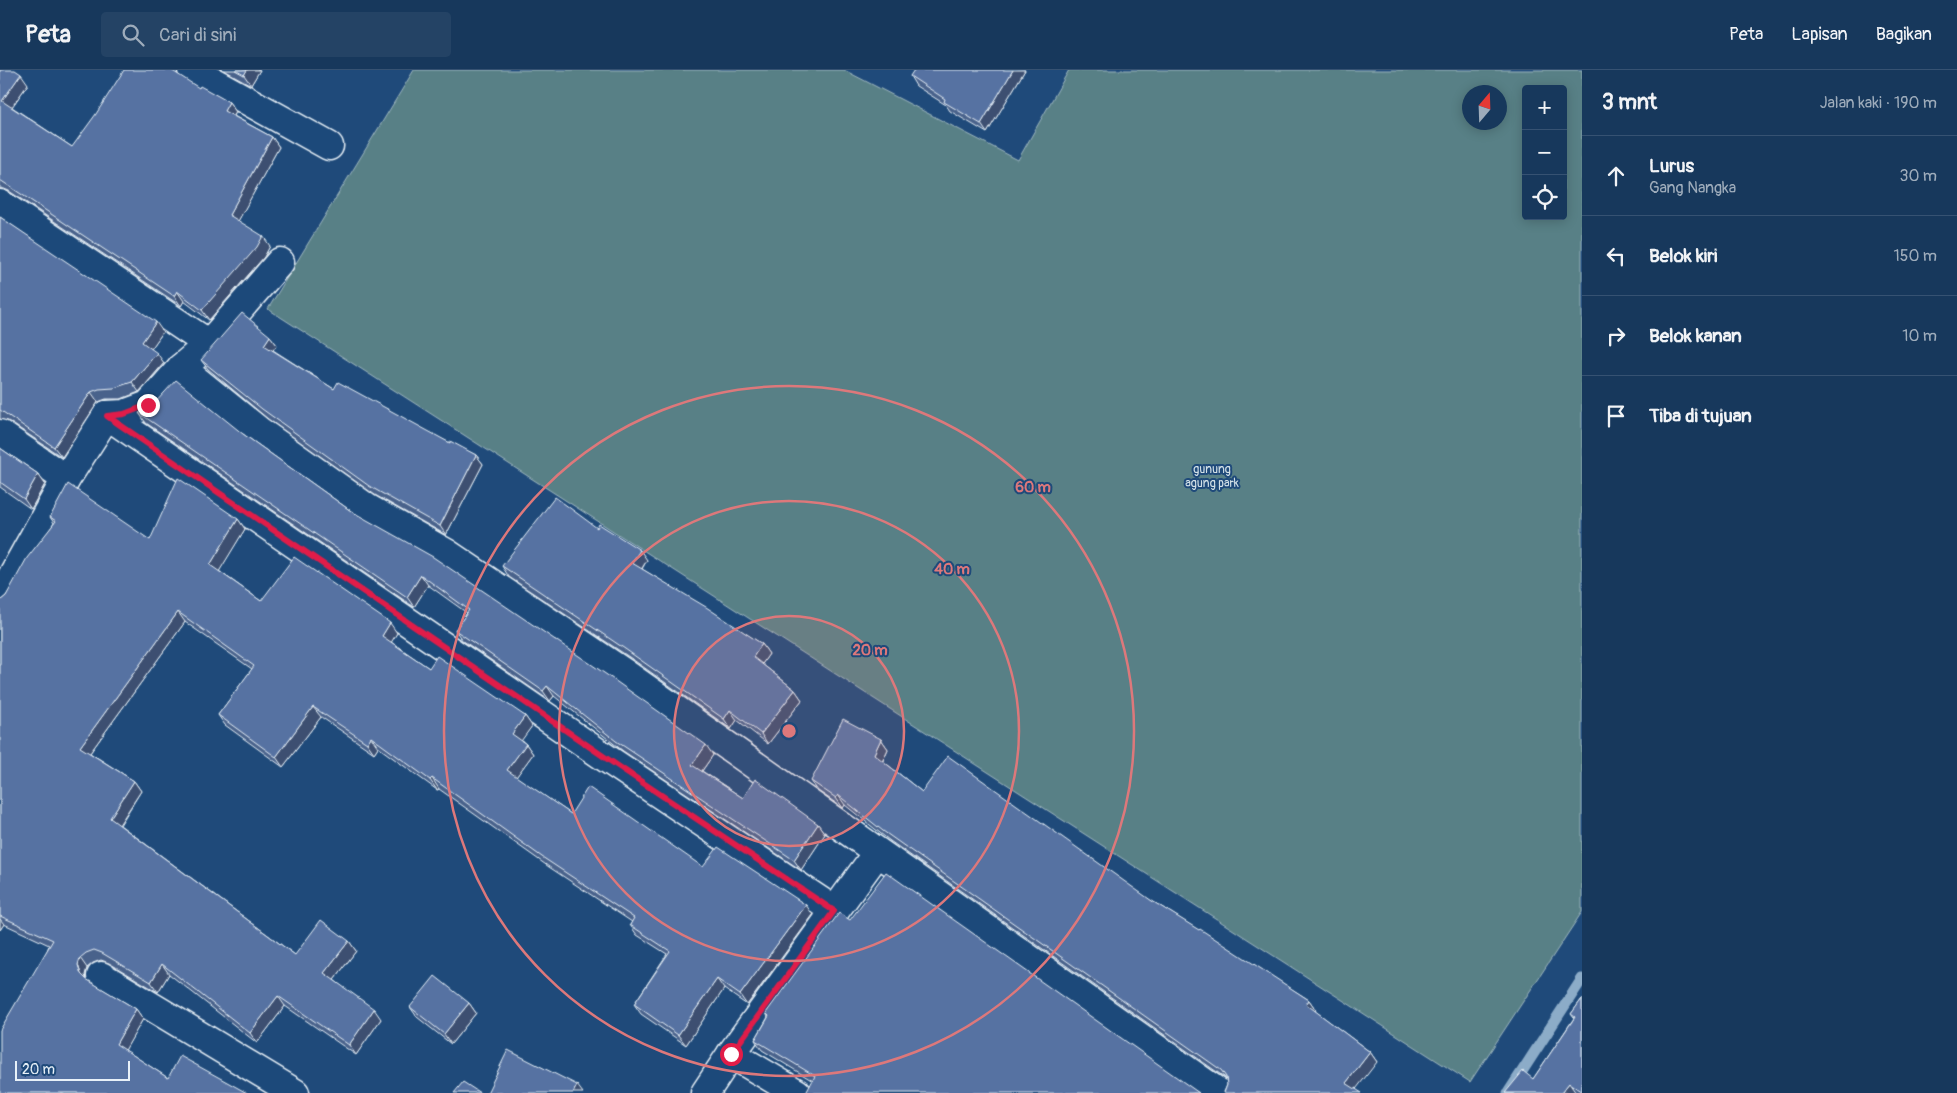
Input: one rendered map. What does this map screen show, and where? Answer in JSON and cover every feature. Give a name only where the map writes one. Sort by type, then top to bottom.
[{"type":"street","points":[[192,70],[329,146]]},
{"type":"street","points":[[0,204],[209,344]]},
{"type":"street","points":[[107,416],[124,414],[148,405],[181,368],[209,344],[280,262]]},
{"type":"street","points":[[181,368],[259,431],[367,508],[456,559],[622,672],[1219,1093]]},
{"type":"street","points":[[0,598],[66,479],[107,416]]},
{"type":"street","points":[[107,416],[606,758],[834,911]]},
{"type":"street","points":[[0,434],[66,479]]},
{"type":"street","points":[[705,1093],[731,1054],[877,853]]},
{"type":"street","points":[[100,976],[295,1093]]},
{"type":"street","points":[[731,1054],[796,1093]]},
{"type":"green space","name":"gunung agung park","points":[[414,70],[844,70],[1018,160],[1069,70],[1582,70],[1582,912],[1470,1082],[268,309]]},
{"type":"building","points":[[0,70],[15,70],[21,74],[2,101],[72,147],[124,70],[171,70],[199,88],[200,86],[229,102],[224,111],[272,137],[229,215],[263,236],[257,247],[202,310],[177,291],[174,296],[0,180]]},
{"type":"building","points":[[235,70],[247,70],[244,75]]},
{"type":"building","points":[[914,70],[1013,70],[981,124],[944,102],[945,99],[910,76]]},
{"type":"building","points":[[0,217],[156,322],[142,342],[157,353],[132,382],[114,388],[99,389],[91,392],[54,447],[0,410]]},
{"type":"building","points":[[242,313],[270,336],[264,345],[334,389],[338,382],[450,443],[450,441],[476,455],[440,526],[369,486],[262,409],[201,360]]},
{"type":"building","points":[[176,380],[243,434],[351,511],[433,557],[607,675],[706,745],[692,765],[743,798],[755,779],[818,824],[794,860],[616,741],[547,686],[543,691],[455,630],[469,610],[421,575],[407,597],[139,413],[153,405]]},
{"type":"building","points":[[0,448],[38,474],[24,499],[0,482]]},
{"type":"building","points":[[178,478],[238,519],[210,565],[261,601],[294,557],[390,623],[382,636],[429,668],[437,656],[525,716],[512,734],[526,744],[507,770],[571,814],[588,787],[703,867],[718,847],[806,905],[740,995],[717,979],[678,1035],[634,1004],[670,951],[630,925],[634,918],[542,857],[432,778],[430,780],[371,737],[367,743],[313,707],[276,757],[218,715],[254,666],[178,612],[80,747],[134,781],[110,818],[295,955],[321,920],[349,941],[324,973],[374,1009],[349,1045],[278,996],[250,1033],[162,964],[151,982],[94,950],[80,958],[78,965],[81,974],[86,979],[136,1009],[116,1044],[168,1078],[180,1056],[247,1093],[0,1093],[0,1030],[53,940],[0,916],[0,601],[6,596],[27,558],[56,521],[50,517],[68,484],[150,540]]},
{"type":"building","points":[[555,497],[597,528],[599,524],[640,550],[632,563],[706,607],[762,644],[753,657],[795,690],[761,734],[730,710],[724,719],[502,566]]},
{"type":"building","points":[[843,719],[881,739],[874,754],[922,792],[948,756],[1152,901],[1200,929],[1309,1000],[1306,1004],[1370,1052],[1346,1083],[1362,1093],[1224,1093],[1227,1085],[1226,1077],[1221,1070],[883,831],[838,795],[836,798],[811,781]]},
{"type":"building","points":[[886,872],[1199,1093],[806,1093],[815,1076],[755,1040],[769,1016],[766,1013],[839,913],[850,920]]},
{"type":"building","points":[[435,976],[469,1003],[444,1034],[410,1007]]},
{"type":"building","points":[[1582,999],[1582,1092],[1569,1083],[1561,1093],[1505,1093],[1523,1071],[1533,1079],[1575,1017],[1571,1014]]},
{"type":"building","points":[[508,1050],[577,1085],[573,1093],[487,1093]]},
{"type":"building","points":[[463,1082],[480,1093],[454,1093]]},
{"type":"waterway","points":[[1508,1093],[1582,979]]},
{"type":"route","points":[[148,405],[124,414],[107,416],[606,758],[834,911],[731,1054]]}]
